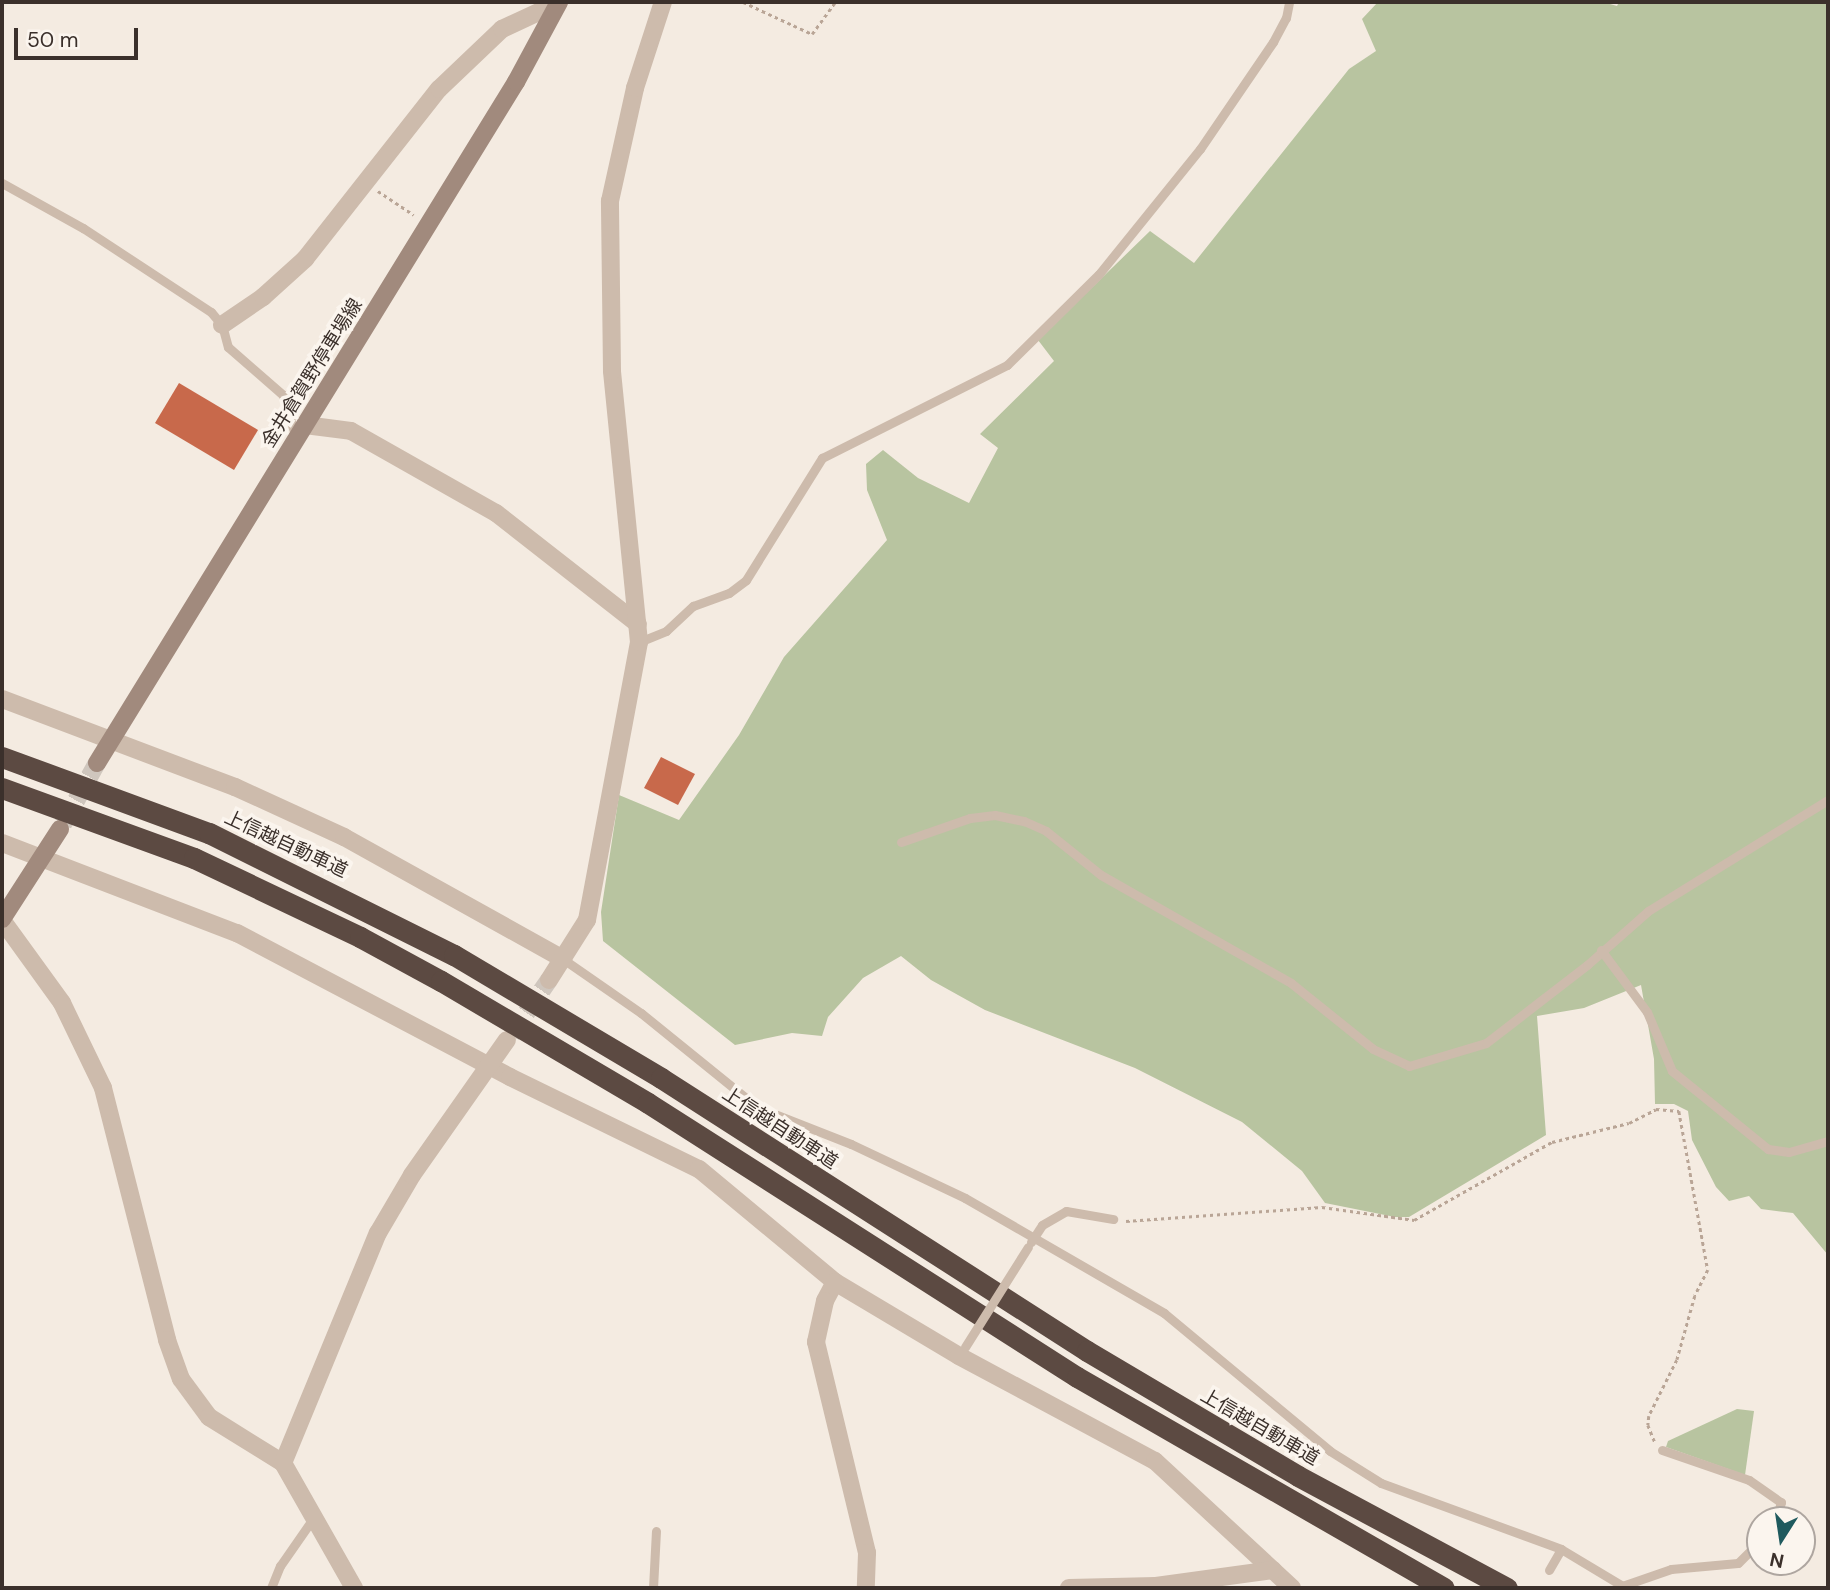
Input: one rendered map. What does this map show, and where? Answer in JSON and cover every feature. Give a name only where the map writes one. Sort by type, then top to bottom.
[{"type":"highway","name":"上信越自動車道","points":[[2,757],[209,833],[454,955],[650,1071],[1098,1358],[1298,1476],[1507,1588]]},
{"type":"highway","points":[[2,788],[194,858],[324,918],[441,981],[648,1103],[1088,1384],[1444,1588]]},
{"type":"main road","name":"金井倉賀野停車場線","points":[[97,763],[428,224],[559,3]]},
{"type":"main road","points":[[2,920],[60,829]]},
{"type":"street","points":[[550,980],[587,920],[638,633],[612,371],[610,201],[635,88],[663,2]]},
{"type":"street","points":[[222,325],[297,267],[439,89],[502,29],[559,3]]},
{"type":"street","points":[[301,432],[351,431],[496,513],[638,633]]},
{"type":"street","points":[[2,699],[112,738],[344,837],[563,959]]},
{"type":"street","points":[[2,843],[237,933],[489,1065],[699,1169],[835,1282],[1155,1461],[1292,1588]]},
{"type":"street","points":[[2,920],[62,1003],[103,1088],[167,1340],[181,1379],[209,1416],[283,1464],[354,1588]]},
{"type":"street","points":[[283,1464],[378,1233],[412,1175],[507,1040]]},
{"type":"street","points":[[835,1282],[825,1301],[816,1342],[867,1553],[866,1588]]},
{"type":"street","points":[[1069,1588],[1156,1586],[1273,1570]]},
{"type":"street","points":[[1273,1570],[1277,1588]]},
{"type":"lane","points":[[638,633],[666,631],[694,606],[729,593],[746,580],[822,458],[845,442],[1007,365],[1100,274],[1214,128],[1273,42],[1289,2]]},
{"type":"lane","points":[[2,183],[83,228],[211,312],[222,325],[228,346],[283,395],[301,432]]},
{"type":"lane","points":[[901,842],[970,818],[995,816],[1024,821],[1046,831],[1101,875],[1291,984],[1373,1049],[1409,1066],[1486,1043],[1648,911],[1828,800]]},
{"type":"lane","points":[[1601,950],[1647,1012],[1672,1071],[1768,1149],[1789,1152],[1828,1141]]},
{"type":"lane","points":[[563,959],[641,1013],[757,1107],[910,1170],[1030,1243],[1164,1313],[1330,1451],[1381,1483],[1561,1549],[1624,1587],[1671,1569],[1738,1563],[1746,1555]]},
{"type":"lane","points":[[962,1352],[1042,1224],[1066,1211],[1092,1212],[1113,1219]]},
{"type":"lane","points":[[1662,1450],[1749,1480],[1781,1502],[1780,1506]]},
{"type":"lane","points":[[271,1588],[280,1566],[314,1517]]},
{"type":"lane","points":[[653,1588],[656,1531]]},
{"type":"lane","points":[[1549,1570],[1561,1549]]},
{"type":"path","points":[[743,2],[813,34],[835,2]]},
{"type":"path","points":[[363,181],[428,224]]},
{"type":"path","points":[[1113,1219],[1153,1220],[1322,1207],[1414,1220],[1552,1142],[1629,1123],[1656,1109],[1679,1111],[1708,1270],[1695,1296],[1677,1360],[1649,1416],[1651,1437],[1662,1450]]},
{"type":"green space","points":[[1378,2],[1603,2],[1617,6],[1619,2],[1828,2],[1828,1255],[1793,1213],[1761,1209],[1749,1196],[1729,1201],[1716,1187],[1692,1140],[1688,1111],[1674,1104],[1655,1104],[1654,1059],[1641,985],[1584,1008],[1537,1016],[1546,1135],[1409,1217],[1395,1217],[1325,1203],[1302,1171],[1242,1122],[1135,1068],[985,1010],[931,980],[901,956],[863,978],[828,1017],[822,1036],[792,1033],[735,1045],[603,941],[601,912],[619,795],[679,820],[739,735],[784,657],[887,540],[867,490],[866,464],[883,450],[918,478],[969,503],[998,448],[980,434],[1054,361],[1038,340],[1150,231],[1194,263],[1349,69],[1376,51],[1362,19]]},
{"type":"green space","points":[[1737,1409],[1754,1411],[1745,1475],[1666,1447],[1668,1441]]},
{"type":"building","points":[[179,383],[258,430],[234,470],[155,423]]},
{"type":"building","points":[[661,757],[695,774],[678,805],[644,788]]},
{"type":"tunnel","points":[[63,824],[97,763]]},
{"type":"tunnel","points":[[511,1035],[549,980]]}]
